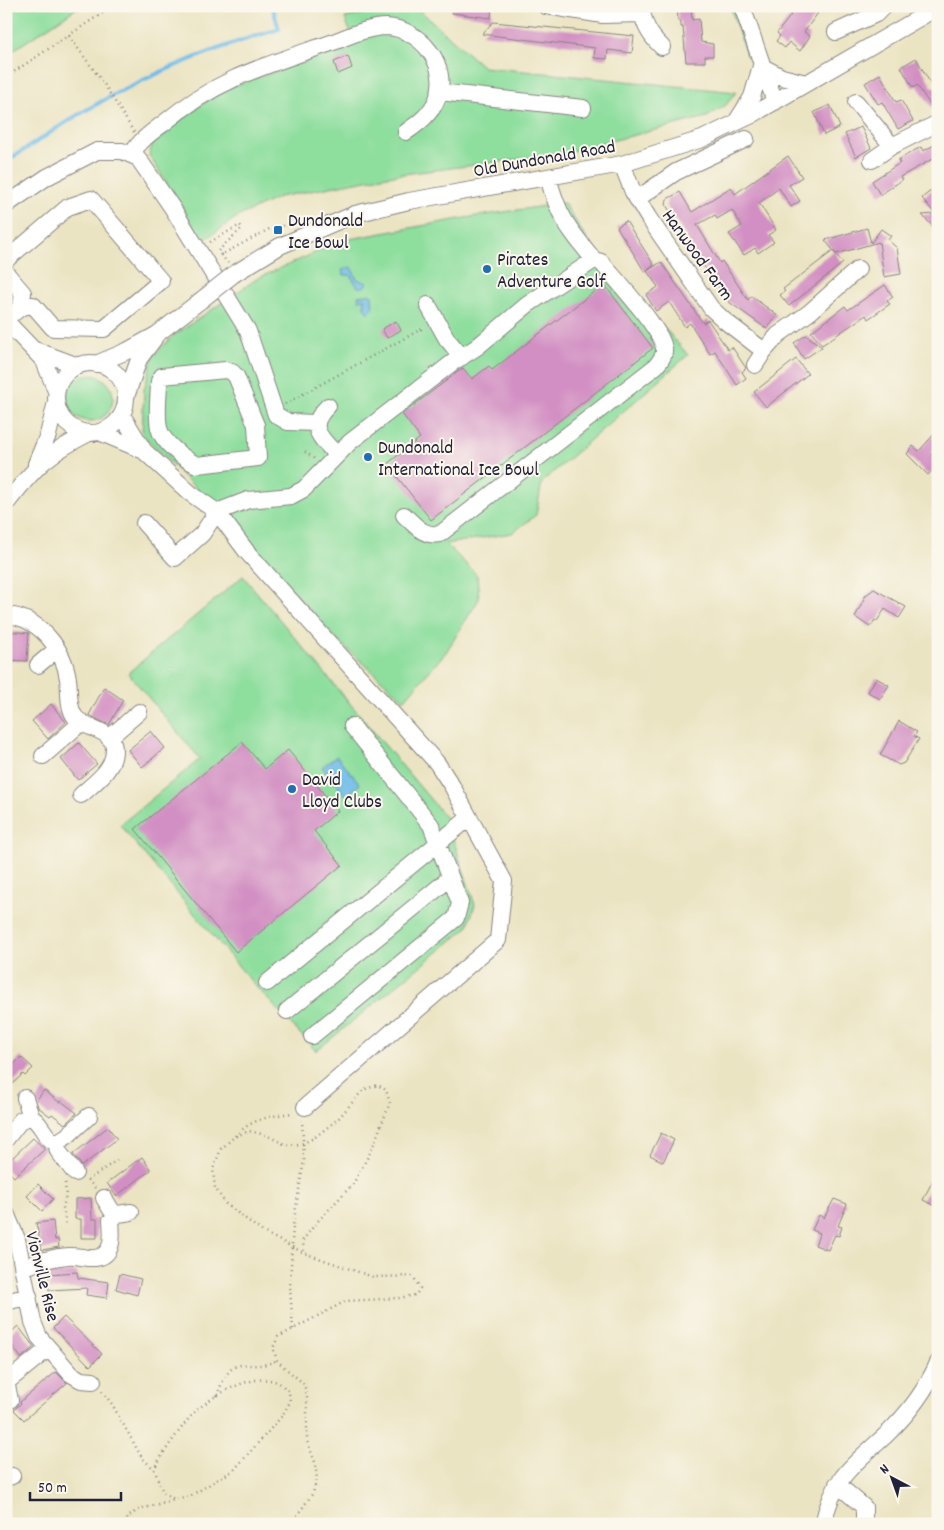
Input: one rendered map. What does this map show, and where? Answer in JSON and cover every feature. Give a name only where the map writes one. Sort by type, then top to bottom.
[{"type":"street","points":[[546,6],[603,15],[642,10],[653,38],[662,47]]},
{"type":"street","points":[[742,6],[774,102]]},
{"type":"street","points":[[836,32],[876,14],[884,6]]},
{"type":"street","name":"Old Dundonald Road","points":[[96,364],[127,352],[156,336],[234,274],[280,246],[355,214],[409,201],[622,164],[702,139],[733,125],[938,7]]},
{"type":"street","points":[[132,154],[141,141],[189,103],[215,86],[361,32],[385,27],[414,35],[427,46],[440,76],[439,92],[430,112],[406,132]]},
{"type":"street","points":[[762,66],[782,77],[806,83]]},
{"type":"street","points":[[733,125],[752,97],[762,66]]},
{"type":"street","points":[[439,92],[583,108]]},
{"type":"street","points":[[856,102],[892,146]]},
{"type":"street","points":[[872,160],[892,146],[938,122]]},
{"type":"street","points":[[637,199],[676,172],[746,140]]},
{"type":"street","points":[[6,205],[47,177],[97,151],[108,150],[132,154],[142,162],[248,331],[276,415],[288,422],[316,423]]},
{"type":"street","name":"Hanwood Farm","points":[[622,164],[637,199],[662,239],[711,308],[725,322],[764,350]]},
{"type":"street","points":[[404,515],[423,532],[431,535],[440,534],[656,366],[663,356],[664,348],[655,329],[600,262],[594,260],[572,234],[554,201],[548,177]]},
{"type":"street","points":[[6,260],[68,207],[92,199],[161,281],[104,329],[53,328],[26,302],[6,273]]},
{"type":"street","points":[[144,523],[175,558],[202,534],[217,512],[248,500],[291,496],[304,489],[350,442],[527,305],[594,260]]},
{"type":"street","points":[[755,364],[764,350],[783,330],[810,312],[858,268]]},
{"type":"street","points":[[26,302],[6,321],[35,350],[49,370],[59,412],[68,425],[77,430],[94,433],[144,451]]},
{"type":"street","points":[[428,305],[447,339],[462,357]]},
{"type":"street","name":"Old Dundonald Road","points":[[126,397],[140,359],[156,336]]},
{"type":"street","points":[[6,504],[34,469],[59,448],[114,424],[122,415],[126,397],[124,387],[116,374],[109,368],[96,364],[78,366],[35,350]]},
{"type":"street","points":[[34,469],[48,435],[56,397],[65,375],[78,366]]},
{"type":"street","points":[[226,370],[232,372],[253,419],[258,440],[258,458],[197,465],[188,461],[164,438],[159,428],[159,381],[162,376],[226,370]]},
{"type":"street","points":[[253,419],[272,403]]},
{"type":"street","points":[[328,406],[318,415],[316,423],[318,432],[337,455]]},
{"type":"street","points":[[122,415],[144,451],[190,493],[217,512],[246,552],[437,764],[452,786],[504,881],[498,940],[305,1107]]},
{"type":"street","points":[[6,615],[34,623],[57,649],[63,657],[66,668],[71,708],[75,717],[109,738],[114,747],[113,758],[106,773],[81,794]]},
{"type":"street","points":[[38,665],[57,649]]},
{"type":"street","points":[[109,738],[139,712]]},
{"type":"street","points":[[43,756],[82,722]]},
{"type":"street","points":[[312,1036],[456,918],[460,903],[430,825],[352,726]]},
{"type":"street","points":[[267,983],[469,818]]},
{"type":"street","points":[[287,1011],[450,878]]},
{"type":"street","points":[[25,1098],[30,1117],[39,1122],[50,1140],[56,1143],[68,1176]]},
{"type":"street","points":[[56,1143],[67,1136],[89,1116]]},
{"type":"street","points":[[6,1139],[22,1120],[30,1117]]},
{"type":"street","points":[[104,1198],[115,1216]]},
{"type":"street","points":[[22,1268],[45,1260],[70,1255],[96,1259],[107,1253],[112,1241],[111,1220],[118,1214],[131,1212]]},
{"type":"street","name":"Vionville Rise","points":[[6,1213],[12,1241],[22,1268],[29,1296],[33,1322],[39,1337],[72,1374],[81,1380],[92,1381]]},
{"type":"street","points":[[10,1301],[29,1296]]},
{"type":"street","points":[[10,1400],[7,1381],[48,1349]]},
{"type":"street","points":[[823,1524],[837,1484],[848,1469],[886,1434],[914,1404],[938,1363]]},
{"type":"street","points":[[837,1484],[864,1507],[864,1524]]},
{"type":"path","points":[[6,14],[18,6]]},
{"type":"path","points":[[6,77],[113,6]]},
{"type":"path","points":[[69,36],[104,84],[130,129]]},
{"type":"path","points":[[198,250],[240,225],[242,228],[218,251],[221,255],[275,226],[293,226]]},
{"type":"path","points":[[272,403],[276,396],[280,408],[437,321]]},
{"type":"path","points":[[234,1137],[249,1131],[266,1135],[286,1145],[302,1143],[338,1119],[363,1090],[378,1085],[386,1090],[390,1103],[371,1151],[353,1184],[317,1222],[303,1240],[304,1253]]},
{"type":"path","points":[[291,1524],[313,1493],[317,1479],[315,1462],[307,1441],[308,1396],[304,1384],[277,1360],[273,1348],[278,1336],[346,1300],[399,1298],[416,1295],[420,1288],[413,1276],[373,1277],[304,1253],[263,1232],[226,1204],[216,1188],[213,1169],[221,1149],[244,1126],[266,1117],[292,1113],[305,1107]]},
{"type":"path","points":[[293,1329],[290,1287],[293,1225],[304,1160],[301,1124],[305,1107]]},
{"type":"path","points":[[104,1198],[88,1180],[117,1160]]},
{"type":"path","points":[[66,1226],[63,1207],[68,1176]]},
{"type":"path","points":[[218,1396],[224,1376],[240,1364],[269,1364],[277,1360]]},
{"type":"path","points":[[129,1524],[128,1518],[136,1512],[174,1499],[190,1496],[234,1470],[282,1416],[290,1402],[289,1392],[278,1382],[262,1378],[248,1380],[218,1396],[197,1410],[154,1469]]},
{"type":"path","points":[[92,1381],[112,1404],[142,1458],[154,1469],[163,1492],[174,1499]]},
{"type":"green space","points":[[6,6],[80,6],[6,55]]},
{"type":"green space","points":[[396,6],[415,6],[483,67],[736,92],[726,105],[707,117],[555,155],[387,176],[279,197],[237,217],[203,241],[149,155],[154,139],[222,90],[355,44],[345,18]]},
{"type":"green space","points":[[730,6],[734,6],[750,56],[747,57]]},
{"type":"green space","name":"Dundonald International Ice Bowl","points":[[564,203],[588,241],[688,355],[542,482],[536,515],[512,533],[446,544],[477,575],[479,599],[446,652],[404,700],[336,639],[244,537],[142,434],[144,390],[153,356],[173,336],[258,278],[344,240],[471,217]]},
{"type":"green space","points":[[85,375],[95,375],[109,385],[113,398],[109,411],[103,417],[95,421],[85,421],[71,411],[67,403],[67,393],[77,379]]},
{"type":"green space","name":"David Lloyd Clubs","points":[[243,576],[446,818],[475,905],[467,928],[316,1051],[251,981],[120,825],[200,759],[128,673]]},
{"type":"water","points":[[351,267],[357,279],[367,283],[364,287],[358,287],[350,275],[344,275],[342,270]]},
{"type":"water","points":[[372,295],[373,309],[368,313],[364,307],[365,299],[359,300],[358,296]]},
{"type":"water","points":[[337,756],[360,784],[346,796],[322,767]]},
{"type":"building","points":[[452,6],[492,6],[491,18],[452,13]]},
{"type":"building","points":[[677,6],[691,6],[692,20],[699,19],[701,42],[713,44],[713,56],[705,56],[705,62],[686,62],[683,27],[681,27],[681,21],[678,21]]},
{"type":"building","points":[[779,6],[809,6],[818,13],[804,32],[810,36],[800,51],[789,42],[785,48],[776,41],[780,36],[777,33],[791,15]]},
{"type":"building","points":[[493,22],[634,36],[632,53],[608,50],[607,59],[594,58],[595,48],[482,34]]},
{"type":"building","points":[[348,56],[352,68],[338,74],[334,62]]},
{"type":"building","points":[[916,58],[933,88],[938,85],[938,113],[936,114],[917,85],[913,88],[901,67]]},
{"type":"building","points":[[880,74],[896,102],[901,100],[913,121],[898,129],[882,102],[878,104],[865,83]]},
{"type":"building","points":[[830,105],[840,127],[824,135],[814,112]]},
{"type":"building","points":[[861,127],[871,148],[856,157],[845,134]]},
{"type":"building","points":[[938,143],[938,156],[900,177],[902,180],[880,195],[872,181],[900,163],[898,160],[910,153],[921,147],[923,151]]},
{"type":"building","points":[[788,156],[802,177],[789,185],[800,201],[791,207],[779,188],[759,203],[776,230],[768,235],[774,242],[758,253],[755,248],[744,255],[729,234],[742,226],[732,210],[717,219],[715,215],[697,225],[720,263],[722,261],[748,300],[751,296],[777,315],[767,329],[729,302],[704,266],[702,267],[688,245],[690,243],[666,205],[667,199],[680,192],[692,212],[731,187],[735,194]]},
{"type":"building","points":[[938,185],[938,232],[922,215],[935,214],[922,198]]},
{"type":"building","points":[[626,221],[654,265],[645,272],[617,227]]},
{"type":"building","points":[[867,228],[871,243],[881,229],[891,236],[888,240],[897,248],[901,274],[884,277],[879,242],[836,254],[825,240]]},
{"type":"building","points":[[833,251],[843,263],[789,306],[780,295],[785,291],[783,289]]},
{"type":"building","points":[[661,262],[703,323],[708,320],[728,350],[732,347],[746,368],[742,372],[746,378],[737,385],[715,351],[710,354],[690,323],[685,327],[669,302],[656,311],[646,295],[658,287],[647,271]]},
{"type":"building","points":[[604,284],[653,348],[431,520],[387,464],[420,438],[402,414],[463,368],[472,379],[489,366],[492,370]]},
{"type":"building","points":[[885,285],[893,297],[887,301],[890,304],[868,319],[866,315],[822,345],[811,332],[845,306],[848,310]]},
{"type":"building","points":[[396,321],[401,330],[387,338],[382,329]]},
{"type":"building","points":[[806,335],[822,347],[804,359],[794,343]]},
{"type":"building","points":[[796,359],[808,374],[766,407],[754,392]]},
{"type":"building","points":[[938,430],[938,446],[931,454],[938,460],[938,464],[928,475],[907,454],[913,446],[919,451]]},
{"type":"building","points":[[874,589],[906,607],[899,618],[885,609],[877,621],[875,620],[870,627],[855,617],[866,595]]},
{"type":"building","points":[[6,631],[29,633],[27,661],[6,660]]},
{"type":"building","points":[[876,678],[889,685],[880,699],[868,692]]},
{"type":"building","points":[[104,687],[123,700],[109,725],[89,715]]},
{"type":"building","points":[[51,704],[66,722],[48,739],[32,721]]},
{"type":"building","points":[[899,721],[917,732],[914,736],[919,739],[904,763],[899,765],[880,755]]},
{"type":"building","points":[[151,731],[165,748],[142,767],[128,750]]},
{"type":"building","points":[[242,742],[265,769],[288,750],[338,811],[314,831],[342,865],[236,952],[135,829]]},
{"type":"building","points":[[79,743],[97,764],[78,780],[61,759]]},
{"type":"building","points":[[21,1057],[33,1068],[25,1076],[23,1074],[6,1090],[6,1067],[11,1062],[13,1065]]},
{"type":"building","points":[[44,1090],[60,1103],[61,1101],[77,1113],[65,1124],[52,1114],[50,1116],[38,1107],[36,1101]]},
{"type":"building","points":[[108,1127],[117,1139],[82,1166],[73,1154]]},
{"type":"building","points":[[661,1133],[674,1140],[663,1162],[650,1155]]},
{"type":"building","points":[[33,1138],[45,1149],[14,1177],[6,1169],[6,1154],[11,1159]]},
{"type":"building","points":[[142,1157],[151,1170],[116,1196],[107,1183]]},
{"type":"building","points":[[938,1170],[938,1207],[923,1200]]},
{"type":"building","points":[[38,1184],[53,1199],[42,1211],[27,1196]]},
{"type":"building","points":[[91,1198],[92,1219],[97,1219],[97,1238],[81,1238],[81,1219],[75,1219],[75,1199]]},
{"type":"building","points":[[834,1199],[847,1204],[838,1226],[842,1227],[839,1236],[835,1235],[828,1250],[815,1245],[820,1233],[812,1230],[819,1215],[824,1218]]},
{"type":"building","points":[[53,1221],[55,1240],[58,1239],[59,1247],[42,1250],[36,1223]]},
{"type":"building","points":[[77,1272],[78,1278],[109,1282],[107,1298],[86,1295],[87,1288],[49,1290],[48,1274]]},
{"type":"building","points":[[120,1274],[141,1279],[137,1295],[116,1289]]},
{"type":"building","points":[[64,1317],[102,1354],[90,1366],[53,1328]]},
{"type":"building","points":[[18,1326],[34,1347],[21,1358],[6,1337]]},
{"type":"building","points":[[56,1372],[67,1383],[24,1420],[14,1410],[20,1402]]},
{"type":"waterway","points":[[6,161],[73,118],[154,75],[228,45],[279,29],[272,6]]},
{"type":"place","name":"Dundonald Ice Bowl","points":[[278,230]]},
{"type":"place","name":"Pirates Adventure Golf","points":[[487,269]]},
{"type":"place","name":"Dundonald International Ice Bowl","points":[[368,457]]},
{"type":"place","name":"David Lloyd Clubs","points":[[292,789]]}]
